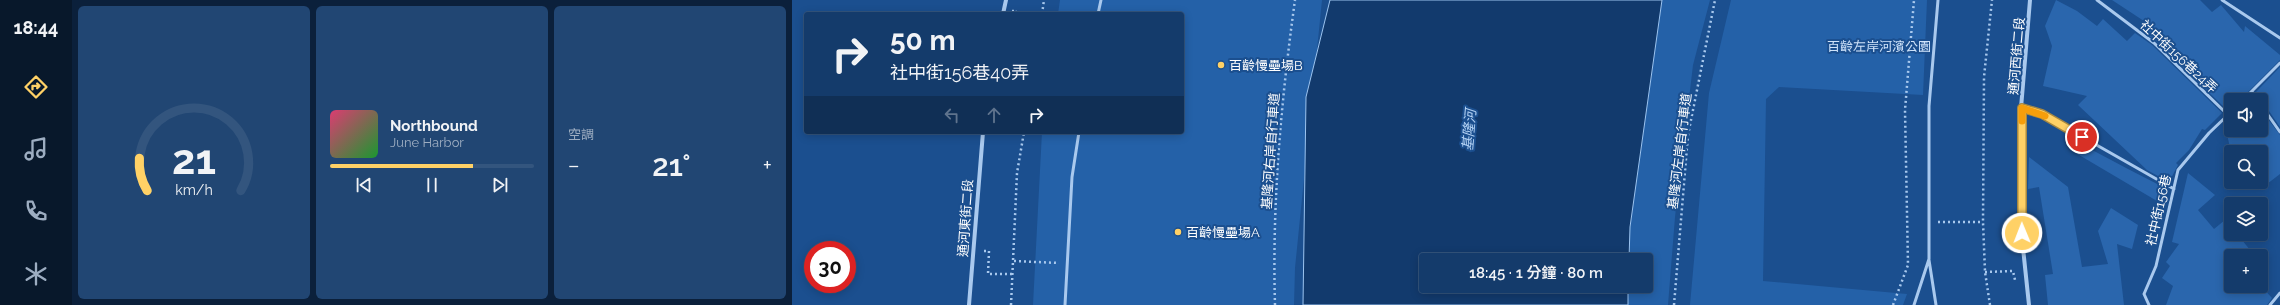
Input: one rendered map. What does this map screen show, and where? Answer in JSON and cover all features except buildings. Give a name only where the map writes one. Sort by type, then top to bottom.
[{"type":"street","points":[[1003,12],[1006,0]]},
{"type":"street","name":"通河西街二段","points":[[2029,305],[2026,290],[2023,248],[2022,108],[2030,0]]},
{"type":"street","name":"通河東街二段","points":[[969,305],[983,134]]},
{"type":"lane","points":[[1098,12],[1101,0]]},
{"type":"lane","points":[[1936,305],[1929,258],[1929,106],[1938,0]]},
{"type":"lane","name":"社中街156巷24弄","points":[[2096,0],[2154,43],[2224,111]]},
{"type":"lane","points":[[2222,0],[2280,38]]},
{"type":"lane","points":[[2252,92],[2280,63]]},
{"type":"lane","points":[[2022,108],[2042,114],[2174,189]]},
{"type":"lane","points":[[2268,114],[2280,132]]},
{"type":"lane","name":"社中街156巷","points":[[2149,305],[2144,294],[2156,266],[2178,170],[2209,133],[2224,119]]},
{"type":"lane","points":[[1065,305],[1066,264],[1072,176],[1079,134]]},
{"type":"lane","points":[[1914,305],[1929,258]]},
{"type":"lane","points":[[2270,305],[2280,293]]},
{"type":"path","points":[[1042,12],[1044,0]]},
{"type":"path","name":"基隆河右岸自行車道","points":[[1275,305],[1273,254],[1279,155],[1286,65],[1295,0]]},
{"type":"path","name":"基隆河左岸自行車道","points":[[1674,305],[1688,135],[1715,0]]},
{"type":"path","points":[[1893,305],[1908,265],[1905,110],[1914,0]]},
{"type":"path","points":[[1990,305],[1985,272],[1983,222],[1984,77],[1992,0]]},
{"type":"path","points":[[1011,305],[1018,173],[1024,134]]},
{"type":"path","points":[[1929,223],[1983,222]]},
{"type":"path","points":[[973,249],[989,251],[988,274],[1013,274]]},
{"type":"path","points":[[1014,261],[1066,264]]},
{"type":"path","points":[[1985,272],[2013,270],[2017,291],[2026,290]]},
{"type":"green space","points":[[1060,0],[1322,0],[1295,268],[1294,305],[1033,305],[1042,134],[1184,134],[1184,12],[1058,12]]},
{"type":"green space","points":[[1662,0],[1710,0],[1693,65],[1675,217],[1668,305],[1628,305],[1628,293],[1653,293],[1653,253],[1629,253],[1630,227]]},
{"type":"green space","name":"百齡左岸河濱公園","points":[[1731,0],[1927,0],[1923,95],[1779,87],[1766,99],[1763,281],[1907,294],[1903,305],[1690,305],[1709,93]]},
{"type":"water","name":"基隆河","points":[[1330,0],[1662,0],[1630,227],[1629,253],[1419,253],[1419,293],[1628,293],[1628,305],[1303,305],[1306,97]]},
{"type":"slow traffic","points":[[2022,121],[2022,108],[2045,116]]},
{"type":"place","name":"百齡慢壘場B","points":[[1221,65]]},
{"type":"place","name":"百齡慢壘場A","points":[[1178,232]]},
{"type":"route","points":[[2022,233],[2022,108],[2042,114],[2082,137]]}]
